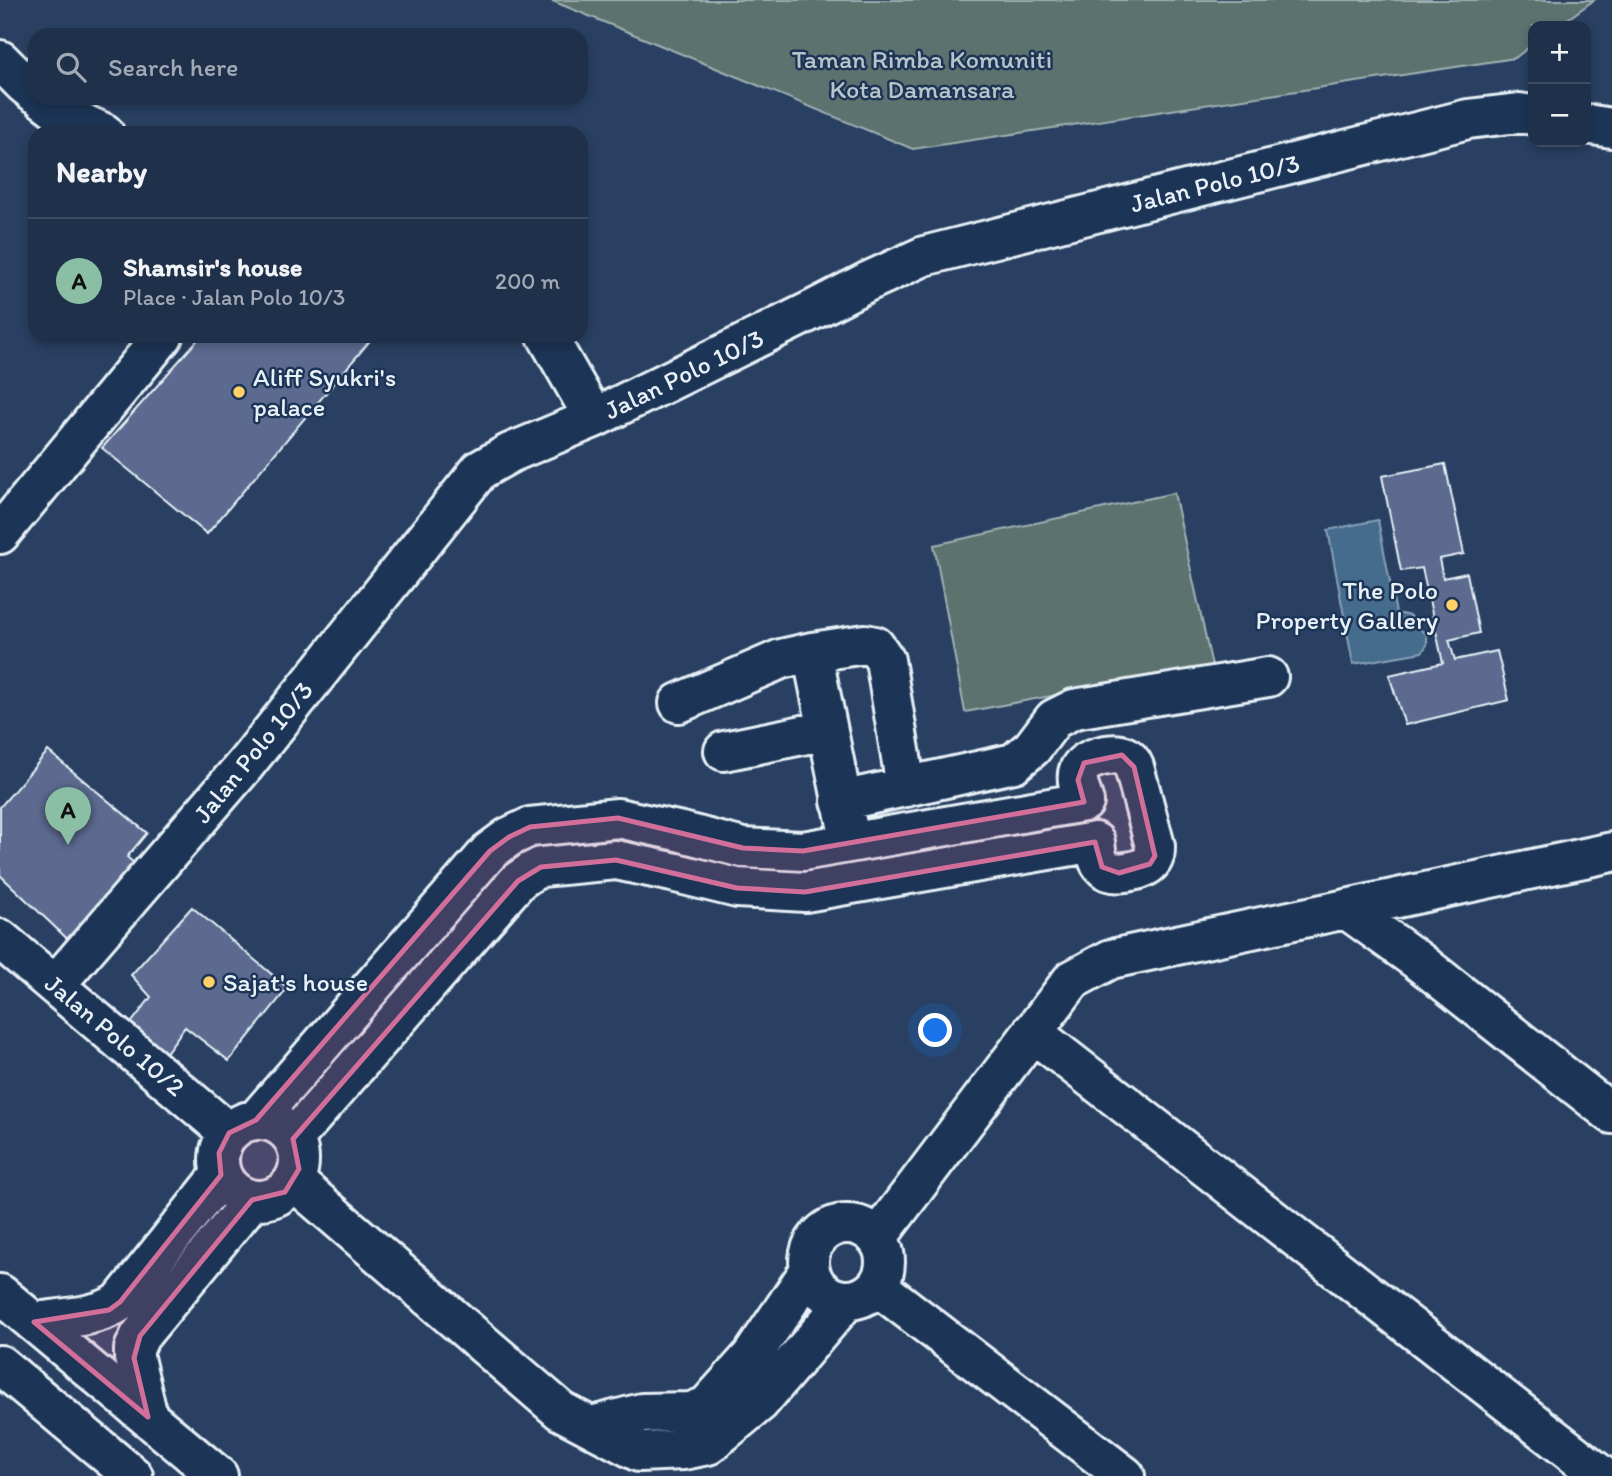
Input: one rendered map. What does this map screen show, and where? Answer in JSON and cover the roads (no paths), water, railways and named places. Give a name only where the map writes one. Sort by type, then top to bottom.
[{"type":"street","points":[[0,60],[28,87]]},
{"type":"street","points":[[51,105],[64,115],[88,126]]},
{"type":"street","name":"Jalan Polo 10/3","points":[[55,985],[245,765],[480,470],[510,453],[594,418],[924,256],[1468,119],[1528,114]]},
{"type":"street","points":[[1591,125],[1612,128]]},
{"type":"street","points":[[4,520],[157,343]]},
{"type":"street","points":[[551,343],[594,418]]},
{"type":"street","points":[[679,703],[781,659],[865,644],[875,646],[885,660],[906,787]]},
{"type":"street","points":[[812,652],[859,883]]},
{"type":"street","points":[[841,801],[1014,763],[1032,748],[1054,719],[1074,709],[1268,677]]},
{"type":"street","points":[[724,751],[827,730]]},
{"type":"street","points":[[1113,754],[1130,759],[1135,767],[1155,845],[1155,856],[1150,864],[1119,873],[1110,873],[1102,867],[1084,802],[1078,780],[1084,763],[1092,758],[1113,754]]},
{"type":"street","points":[[242,1126],[271,1121],[285,1129],[293,1139],[297,1147],[299,1169],[285,1192],[260,1201],[246,1199],[234,1193],[226,1185],[218,1164],[222,1142],[242,1126],[490,851],[509,837],[530,827],[618,818],[743,848],[803,851],[1084,802]]},
{"type":"street","points":[[293,1139],[518,881],[541,867],[616,860],[737,888],[806,892],[1094,842]]},
{"type":"street","points":[[877,1238],[1072,980],[1111,959],[1612,852]]},
{"type":"street","points":[[1346,909],[1417,960],[1612,1114]]},
{"type":"street","name":"Jalan Polo 10/2","points":[[0,939],[55,985],[242,1126]]},
{"type":"street","points":[[406,947],[439,973]]},
{"type":"street","points":[[1032,1032],[1602,1476]]},
{"type":"street","points":[[34,1322],[108,1310],[120,1302],[221,1175]]},
{"type":"street","points":[[293,1181],[561,1410],[639,1452],[684,1450],[708,1445],[760,1402],[862,1293],[884,1271],[884,1254],[877,1238],[864,1228],[848,1224],[831,1227],[817,1238],[810,1253],[810,1269],[817,1285],[830,1296],[862,1293],[1125,1476]]},
{"type":"street","points":[[148,1417],[136,1372],[134,1349],[140,1336],[252,1199]]},
{"type":"street","points":[[592,1426],[642,1413],[691,1412],[707,1406],[752,1356],[810,1269]]},
{"type":"street","points":[[0,1294],[218,1476]]},
{"type":"street","points":[[0,1365],[133,1476]]},
{"type":"water","points":[[1378,520],[1396,613],[1410,616],[1416,626],[1427,635],[1427,645],[1422,652],[1353,664],[1328,530]]},
{"type":"place","name":"Aliff Syukri's palace","points":[[239,392]]},
{"type":"place","name":"The Polo Property Gallery","points":[[1452,605]]},
{"type":"place","name":"Shamsir's house","points":[[68,845]]},
{"type":"place","name":"Sajat's house","points":[[209,982]]},
{"type":"park label","name":"Taman Rimba Komuniti Kota Damansara","points":[[922,74]]}]
